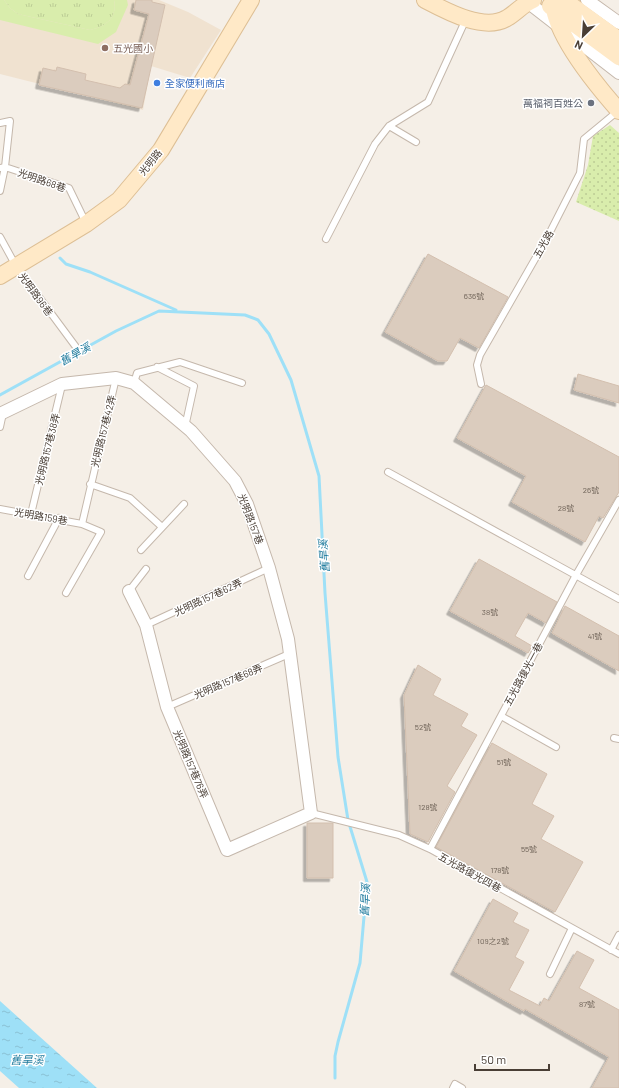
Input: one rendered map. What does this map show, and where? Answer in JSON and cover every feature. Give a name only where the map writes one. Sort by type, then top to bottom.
[{"type":"street","name":"光明路","points":[[0,276],[86,224],[119,200],[161,150],[251,0]]},
{"type":"street","points":[[425,0],[466,19],[482,22],[502,20],[544,4],[619,40]]},
{"type":"street","points":[[587,0],[619,23]]},
{"type":"street","points":[[599,0],[619,16]]},
{"type":"street","points":[[544,4],[619,58]]},
{"type":"street","points":[[544,4],[619,73]]},
{"type":"street","name":"五光路","points":[[544,4],[566,40],[619,111]]},
{"type":"street","name":"光明路157巷","points":[[2,413],[62,384],[116,378],[134,383],[185,427],[235,481],[247,504],[270,568],[288,639],[288,654],[311,813]]},
{"type":"street","name":"光明路157巷76弄","points":[[129,590],[146,625],[167,707],[228,850],[311,813]]},
{"type":"lane","points":[[326,239],[375,144],[389,126],[428,102],[466,19]]},
{"type":"lane","name":"五光路","points":[[481,384],[477,365],[480,355],[547,238],[580,173],[584,139],[619,111]]},
{"type":"lane","points":[[0,123],[10,121],[2,168],[0,191]]},
{"type":"lane","points":[[389,126],[416,142]]},
{"type":"lane","name":"光明路68巷","points":[[2,168],[69,188],[86,224]]},
{"type":"lane","name":"光明路96巷","points":[[0,237],[16,266],[76,348]]},
{"type":"lane","points":[[134,383],[137,373],[180,362],[242,383]]},
{"type":"lane","points":[[157,367],[194,386],[185,427]]},
{"type":"lane","name":"光明路157巷42弄","points":[[82,524],[90,484],[116,378]]},
{"type":"lane","name":"光明路157巷38弄","points":[[31,514],[62,384]]},
{"type":"lane","points":[[0,427],[2,413]]},
{"type":"lane","points":[[388,472],[619,599]]},
{"type":"lane","points":[[90,484],[130,498],[162,527]]},
{"type":"lane","name":"五光路復光一巷","points":[[430,849],[576,575],[619,500]]},
{"type":"lane","points":[[141,550],[184,504]]},
{"type":"lane","name":"光明路159巷","points":[[0,509],[59,518],[82,524],[101,532],[66,593]]},
{"type":"lane","points":[[28,576],[59,518]]},
{"type":"lane","name":"光明路157巷62弄","points":[[146,625],[270,568]]},
{"type":"lane","points":[[129,590],[146,569]]},
{"type":"lane","name":"光明路157巷68弄","points":[[167,707],[288,654]]},
{"type":"lane","points":[[501,716],[556,747]]},
{"type":"lane","name":"五光路復光四巷","points":[[311,813],[399,835],[430,849],[619,954]]},
{"type":"lane","points":[[550,974],[572,928]]},
{"type":"lane","points":[[611,950],[619,935]]},
{"type":"lane","points":[[453,1088],[455,1084],[462,1088]]},
{"type":"shaded area","name":"五光國小","points":[[0,0],[159,0],[188,12],[221,30],[190,78],[151,66],[143,110],[0,74]]},
{"type":"green space","points":[[0,0],[4,0],[10,8],[18,14],[90,30],[101,27],[109,21],[114,12],[114,0],[127,0],[128,5],[116,32],[98,44],[0,20]]},
{"type":"green space","points":[[4,0],[114,0],[115,6],[112,17],[109,21],[101,27],[90,30],[18,14],[10,8]]},
{"type":"green space","points":[[610,125],[619,133],[619,221],[576,202],[588,165],[593,136]]},
{"type":"water","name":"舊旱溪","points":[[0,1001],[97,1088],[19,1088],[0,1071]]},
{"type":"building","points":[[136,0],[152,0],[152,2],[165,5],[142,108],[39,85],[43,68],[56,71],[57,67],[86,74],[85,80],[120,88],[125,84],[130,85],[149,14],[134,10]]},
{"type":"building","points":[[428,254],[508,297],[479,348],[460,338],[447,361],[438,361],[385,332]]},
{"type":"building","points":[[578,374],[619,386],[619,403],[574,390]]},
{"type":"building","points":[[486,385],[619,457],[619,492],[603,518],[599,516],[585,542],[512,502],[526,476],[457,438]]},
{"type":"building","points":[[479,559],[557,602],[546,623],[528,613],[515,636],[532,646],[528,653],[450,611]]},
{"type":"building","points":[[565,606],[619,636],[619,671],[552,633]]},
{"type":"building","points":[[418,665],[441,679],[433,695],[468,714],[461,726],[477,735],[447,786],[455,792],[428,842],[410,834],[404,695]]},
{"type":"building","points":[[492,743],[547,774],[532,804],[554,816],[541,839],[583,862],[555,912],[436,847]]},
{"type":"building","points":[[307,823],[333,823],[333,878],[307,878]]},
{"type":"building","points":[[493,899],[518,913],[513,922],[529,930],[515,957],[524,962],[509,990],[540,1006],[544,998],[549,1001],[577,951],[594,960],[579,988],[619,1010],[619,1088],[592,1088],[609,1057],[525,1009],[524,1011],[454,971]]},
{"type":"waterway","points":[[60,258],[66,264],[90,272],[176,310]]},
{"type":"waterway","name":"舊旱溪","points":[[0,395],[116,331],[159,311],[245,315],[258,320],[269,334],[291,380],[319,476],[325,593],[338,757],[348,820],[367,882],[360,963],[338,1042],[335,1056],[335,1078]]},
{"type":"place","name":"五光國小","points":[[105,48]]},
{"type":"place","name":"全家便利商店","points":[[157,83]]},
{"type":"place","name":"萬福祠百姓公","points":[[591,103]]}]
